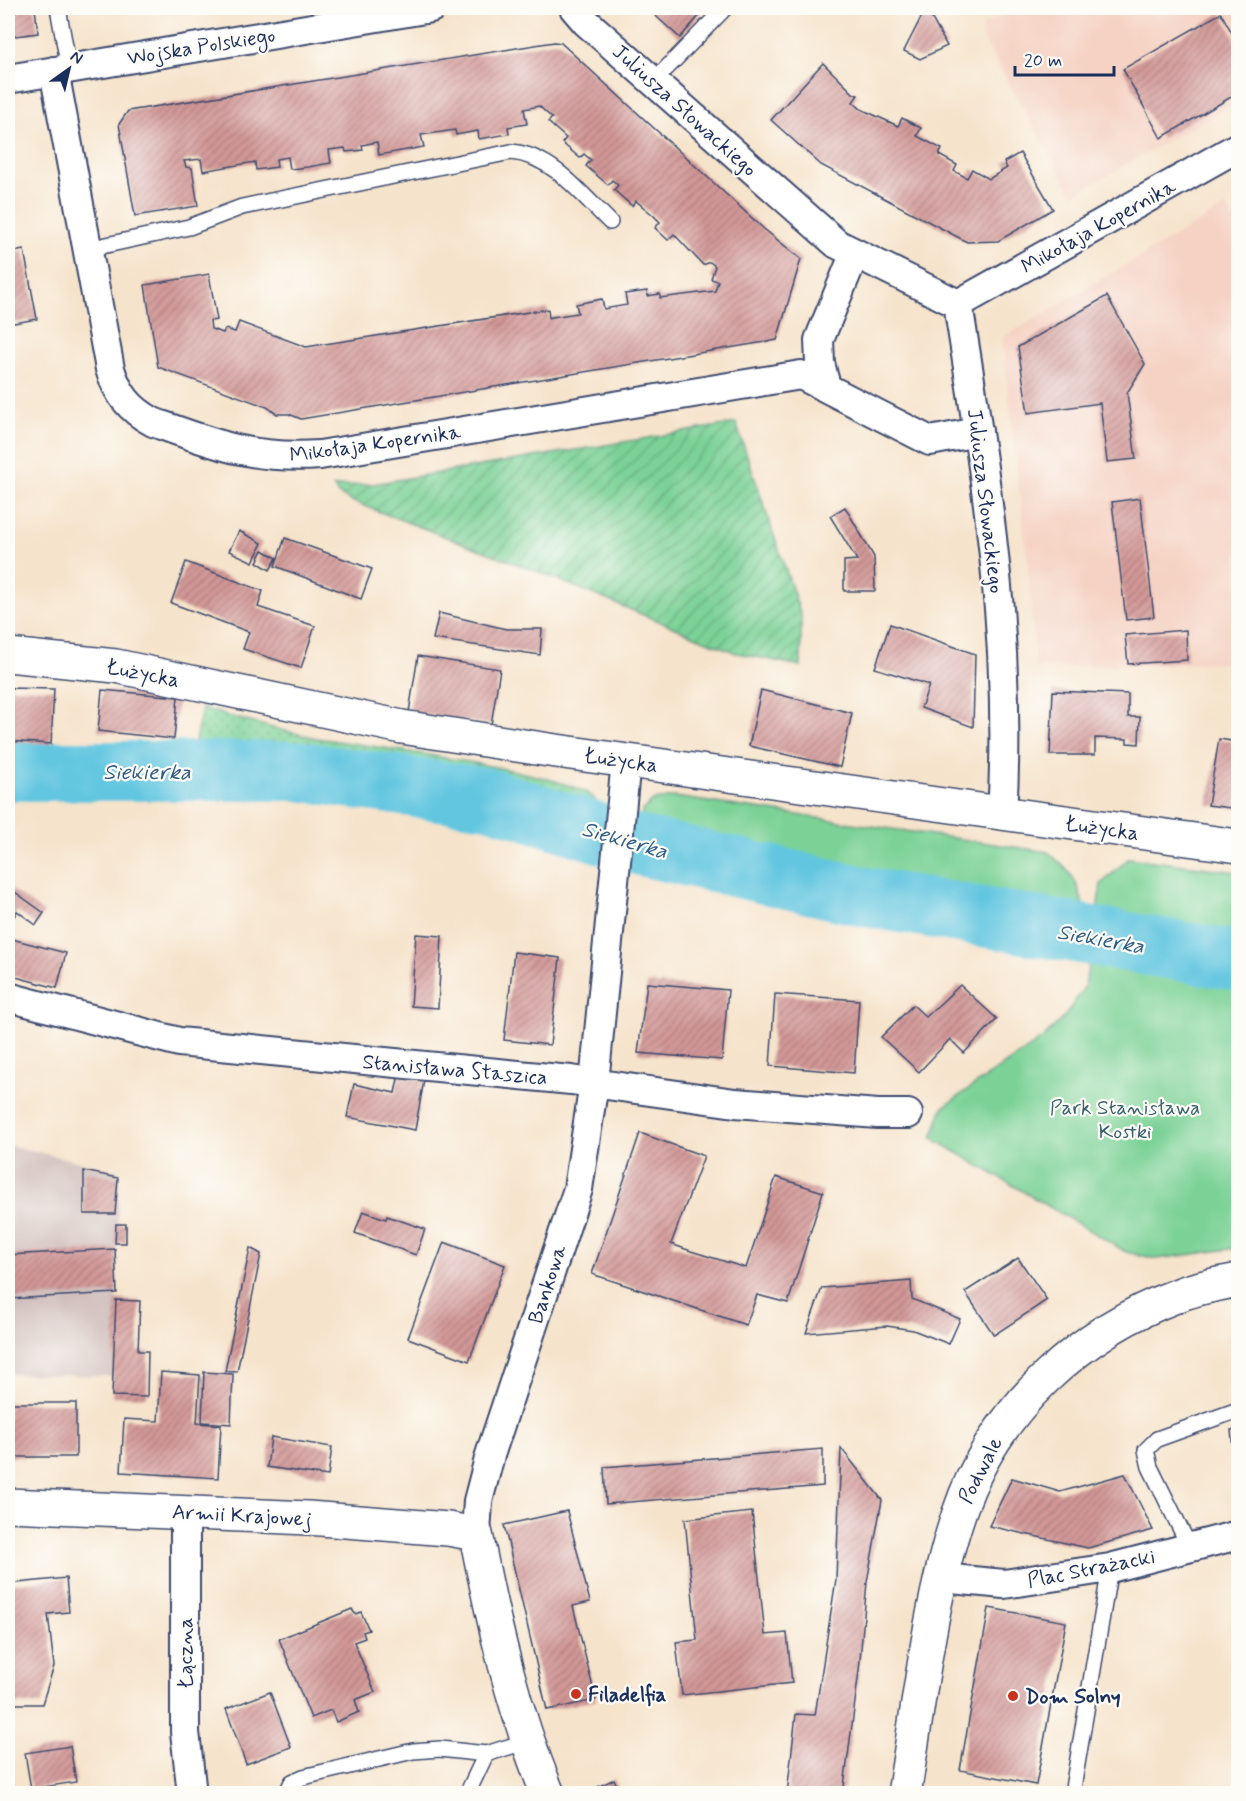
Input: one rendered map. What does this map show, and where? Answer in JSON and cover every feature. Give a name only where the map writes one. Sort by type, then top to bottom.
[{"type":"main road","name":"Łużycka","points":[[8,655],[117,666],[402,726],[626,761],[1239,846]]},
{"type":"main road","name":"Podwale","points":[[904,1794],[941,1578],[959,1513],[978,1468],[998,1433],[1042,1380],[1072,1354],[1130,1316],[1183,1293],[1239,1280]]},
{"type":"main road","name":"Armii Krajowej","points":[[8,1505],[371,1522],[476,1534]]},
{"type":"main road","name":"Bankowa","points":[[476,1534],[495,1628],[528,1742],[548,1794]]},
{"type":"street","name":"Wojska Polskiego","points":[[8,78],[430,8]]},
{"type":"street","name":"Juliusza Słowackiego","points":[[574,8],[586,22],[837,244],[958,304],[992,528],[1006,715],[1002,814]]},
{"type":"street","name":"Mikołaja Kopernika","points":[[62,69],[88,249],[110,369],[121,396],[140,415],[153,422],[254,454],[289,457],[320,455],[801,375],[930,441],[978,432]]},
{"type":"street","name":"Mikołaja Kopernika","points":[[958,304],[1239,147]]},
{"type":"street","points":[[826,387],[820,363],[819,340],[855,253]]},
{"type":"street","name":"Bankowa","points":[[476,1534],[478,1501],[490,1455],[578,1189],[594,1083],[626,761]]},
{"type":"street","name":"Stanisława Staszica","points":[[8,997],[179,1041],[594,1083],[735,1103],[878,1114],[908,1114]]},
{"type":"street","name":"Łączna","points":[[185,1512],[185,1732],[192,1794]]},
{"type":"street","name":"Plac Strażacki","points":[[941,1578],[1004,1584],[1110,1568],[1239,1535]]},
{"type":"lane","points":[[58,8],[62,69]]},
{"type":"lane","points":[[654,81],[725,8]]},
{"type":"lane","points":[[88,249],[189,227],[242,207],[512,152],[527,154],[549,166],[609,222]]},
{"type":"lane","points":[[1190,1548],[1149,1467],[1146,1450],[1157,1439],[1239,1410]]},
{"type":"lane","points":[[1072,1794],[1110,1568]]},
{"type":"lane","points":[[286,1794],[292,1782],[303,1777],[413,1751],[440,1749],[486,1754],[528,1742]]},
{"type":"lane","points":[[467,1794],[486,1754]]},
{"type":"shaded area","points":[[1015,8],[1238,8],[1238,101],[1073,195],[981,35],[983,25]]},
{"type":"shaded area","points":[[1226,206],[1238,229],[1238,662],[1036,668],[1028,567],[1002,338]]},
{"type":"shaded area","points":[[8,1145],[119,1171],[116,1299],[140,1301],[138,1351],[114,1350],[113,1376],[8,1374]]},
{"type":"green space","points":[[736,423],[801,615],[801,666],[736,653],[544,574],[351,501],[338,494],[333,487],[373,484]]},
{"type":"green space","points":[[202,708],[312,737],[464,761],[550,779],[580,790],[595,800],[594,814],[494,789],[353,766],[281,761],[190,765]]},
{"type":"green space","points":[[675,797],[1048,852],[1063,865],[1076,883],[1084,909],[640,825],[642,811],[654,800]]},
{"type":"green space","name":"Park Stanisława Kostki","points":[[1129,858],[1238,872],[1238,1248],[1157,1259],[1126,1252],[932,1138],[943,1107],[1043,1038],[1065,1016],[1085,986],[1101,884]]},
{"type":"building","points":[[8,8],[35,8],[38,33],[8,37]]},
{"type":"building","points":[[647,8],[689,8],[699,16],[680,38]]},
{"type":"building","points":[[926,8],[947,46],[920,59],[904,51]]},
{"type":"building","points":[[1221,13],[1238,44],[1238,93],[1161,138],[1123,69]]},
{"type":"building","points":[[554,42],[561,43],[764,229],[801,259],[777,340],[301,419],[289,414],[277,414],[267,407],[158,367],[145,285],[209,274],[217,320],[210,321],[211,329],[223,333],[225,329],[235,332],[239,322],[306,347],[548,309],[549,318],[578,313],[576,304],[602,299],[604,309],[627,305],[625,294],[647,291],[648,296],[660,294],[660,298],[715,291],[718,281],[711,279],[715,266],[710,262],[703,265],[674,234],[668,240],[655,228],[660,222],[653,215],[636,201],[632,206],[614,190],[618,185],[612,180],[608,185],[586,166],[591,160],[584,154],[580,158],[562,143],[566,138],[548,122],[552,118],[539,106],[524,109],[527,124],[508,127],[509,134],[479,139],[478,131],[456,135],[455,130],[421,135],[424,147],[379,155],[377,142],[362,145],[363,150],[346,152],[345,148],[329,150],[331,163],[308,167],[290,169],[288,157],[276,159],[277,167],[256,170],[255,162],[203,171],[201,159],[184,161],[186,167],[192,168],[198,206],[135,216],[119,124],[128,111]]},
{"type":"building","points":[[823,63],[854,94],[858,95],[853,102],[861,109],[898,126],[902,118],[921,128],[917,136],[942,149],[939,155],[957,165],[954,171],[967,178],[972,169],[989,179],[1007,168],[1004,162],[1020,153],[1053,209],[998,241],[967,242],[821,165],[771,120]]},
{"type":"building","points":[[24,250],[37,319],[8,324],[8,253]]},
{"type":"building","points":[[1107,296],[1145,364],[1127,393],[1136,459],[1107,462],[1100,403],[1028,413],[1018,347]]},
{"type":"building","points":[[1140,498],[1154,617],[1126,620],[1112,502]]},
{"type":"building","points":[[845,507],[874,557],[875,591],[844,591],[844,561],[857,560],[830,516]]},
{"type":"building","points":[[239,531],[262,543],[253,562],[229,551]]},
{"type":"building","points":[[285,538],[372,569],[361,599],[275,566]]},
{"type":"building","points":[[263,550],[277,558],[270,570],[257,562]]},
{"type":"building","points":[[186,562],[263,591],[258,607],[315,626],[301,668],[243,649],[249,632],[171,603]]},
{"type":"building","points":[[439,613],[506,629],[542,629],[540,655],[433,639]]},
{"type":"building","points":[[890,624],[975,654],[973,727],[921,708],[929,685],[875,668]]},
{"type":"building","points":[[1186,630],[1187,660],[1128,664],[1125,635]]},
{"type":"building","points":[[418,656],[500,669],[491,725],[409,712]]},
{"type":"building","points":[[8,688],[54,689],[51,744],[8,741]]},
{"type":"building","points":[[102,690],[178,697],[174,739],[98,731]]},
{"type":"building","points":[[761,690],[852,713],[840,767],[749,746]]},
{"type":"building","points":[[1053,691],[1128,694],[1128,717],[1140,717],[1139,744],[1127,743],[1127,739],[1095,738],[1095,755],[1050,755]]},
{"type":"building","points":[[1219,739],[1238,742],[1238,809],[1208,805]]},
{"type":"building","points":[[8,887],[44,913],[36,925],[17,911],[10,925],[8,924]]},
{"type":"building","points":[[416,934],[442,936],[438,1008],[411,1006]]},
{"type":"building","points":[[8,938],[66,953],[57,988],[8,975]]},
{"type":"building","points":[[514,952],[560,958],[550,1045],[504,1040]]},
{"type":"building","points":[[647,983],[728,990],[722,1060],[638,1053]]},
{"type":"building","points":[[960,985],[997,1019],[964,1053],[950,1039],[919,1072],[881,1037],[913,1005],[926,1017]]},
{"type":"building","points":[[775,994],[859,1000],[854,1073],[770,1066]]},
{"type":"building","points":[[399,1074],[424,1080],[415,1130],[347,1117],[354,1084],[395,1093]]},
{"type":"building","points":[[640,1133],[704,1156],[671,1244],[691,1251],[746,1268],[776,1177],[823,1192],[788,1303],[757,1295],[746,1325],[592,1274]]},
{"type":"building","points":[[84,1171],[118,1178],[115,1214],[84,1214]]},
{"type":"building","points":[[363,1211],[386,1219],[387,1216],[425,1229],[416,1255],[355,1233]]},
{"type":"building","points":[[116,1224],[126,1224],[126,1243],[115,1243]]},
{"type":"building","points":[[444,1242],[505,1265],[469,1361],[408,1338]]},
{"type":"building","points":[[250,1248],[261,1254],[237,1372],[225,1371]]},
{"type":"building","points":[[115,1249],[117,1293],[8,1299],[8,1255]]},
{"type":"building","points":[[1018,1258],[1047,1300],[994,1335],[965,1292]]},
{"type":"building","points":[[911,1281],[912,1299],[960,1319],[949,1344],[913,1330],[887,1326],[806,1333],[822,1288]]},
{"type":"building","points":[[116,1300],[140,1301],[138,1351],[148,1351],[147,1397],[112,1396]]},
{"type":"building","points":[[161,1372],[200,1375],[197,1423],[221,1425],[218,1478],[121,1472],[124,1419],[158,1421]]},
{"type":"building","points":[[204,1372],[233,1374],[231,1424],[202,1422]]},
{"type":"building","points":[[8,1403],[76,1403],[76,1457],[8,1457]]},
{"type":"building","points":[[1238,1429],[1238,1489],[1237,1489],[1231,1430]]},
{"type":"building","points":[[271,1437],[332,1447],[328,1476],[267,1467]]},
{"type":"building","points":[[841,1448],[882,1500],[867,1582],[859,1671],[843,1794],[787,1794],[796,1714],[815,1715],[836,1579]]},
{"type":"building","points":[[823,1449],[823,1486],[606,1504],[604,1467]]},
{"type":"building","points":[[1125,1474],[1153,1530],[1088,1548],[989,1526],[1012,1478],[1060,1492]]},
{"type":"building","points":[[567,1511],[590,1602],[573,1606],[596,1700],[547,1710],[504,1525]]},
{"type":"building","points":[[752,1512],[765,1635],[787,1633],[792,1683],[682,1695],[676,1642],[697,1640],[685,1519]]},
{"type":"building","points":[[66,1578],[69,1612],[48,1614],[54,1666],[42,1704],[12,1704],[10,1670],[8,1671],[8,1584]]},
{"type":"building","name":"Dom Solny","points":[[989,1608],[1066,1622],[1036,1785],[960,1770]]},
{"type":"building","points":[[352,1609],[355,1614],[361,1612],[369,1630],[363,1632],[365,1638],[354,1642],[375,1692],[355,1700],[359,1712],[336,1722],[331,1710],[311,1718],[279,1639]]},
{"type":"building","points":[[270,1692],[291,1747],[246,1764],[226,1709]]},
{"type":"building","points":[[70,1746],[76,1782],[31,1789],[25,1753]]},
{"type":"building","points":[[614,1779],[621,1794],[584,1794]]},
{"type":"waterway","name":"Siekierka","points":[[8,771],[299,771],[488,798],[641,846],[866,897],[1238,961]]},
{"type":"place","name":"Filadelfia","points":[[576,1694]]},
{"type":"place","name":"Dom Solny","points":[[1013,1696]]}]
